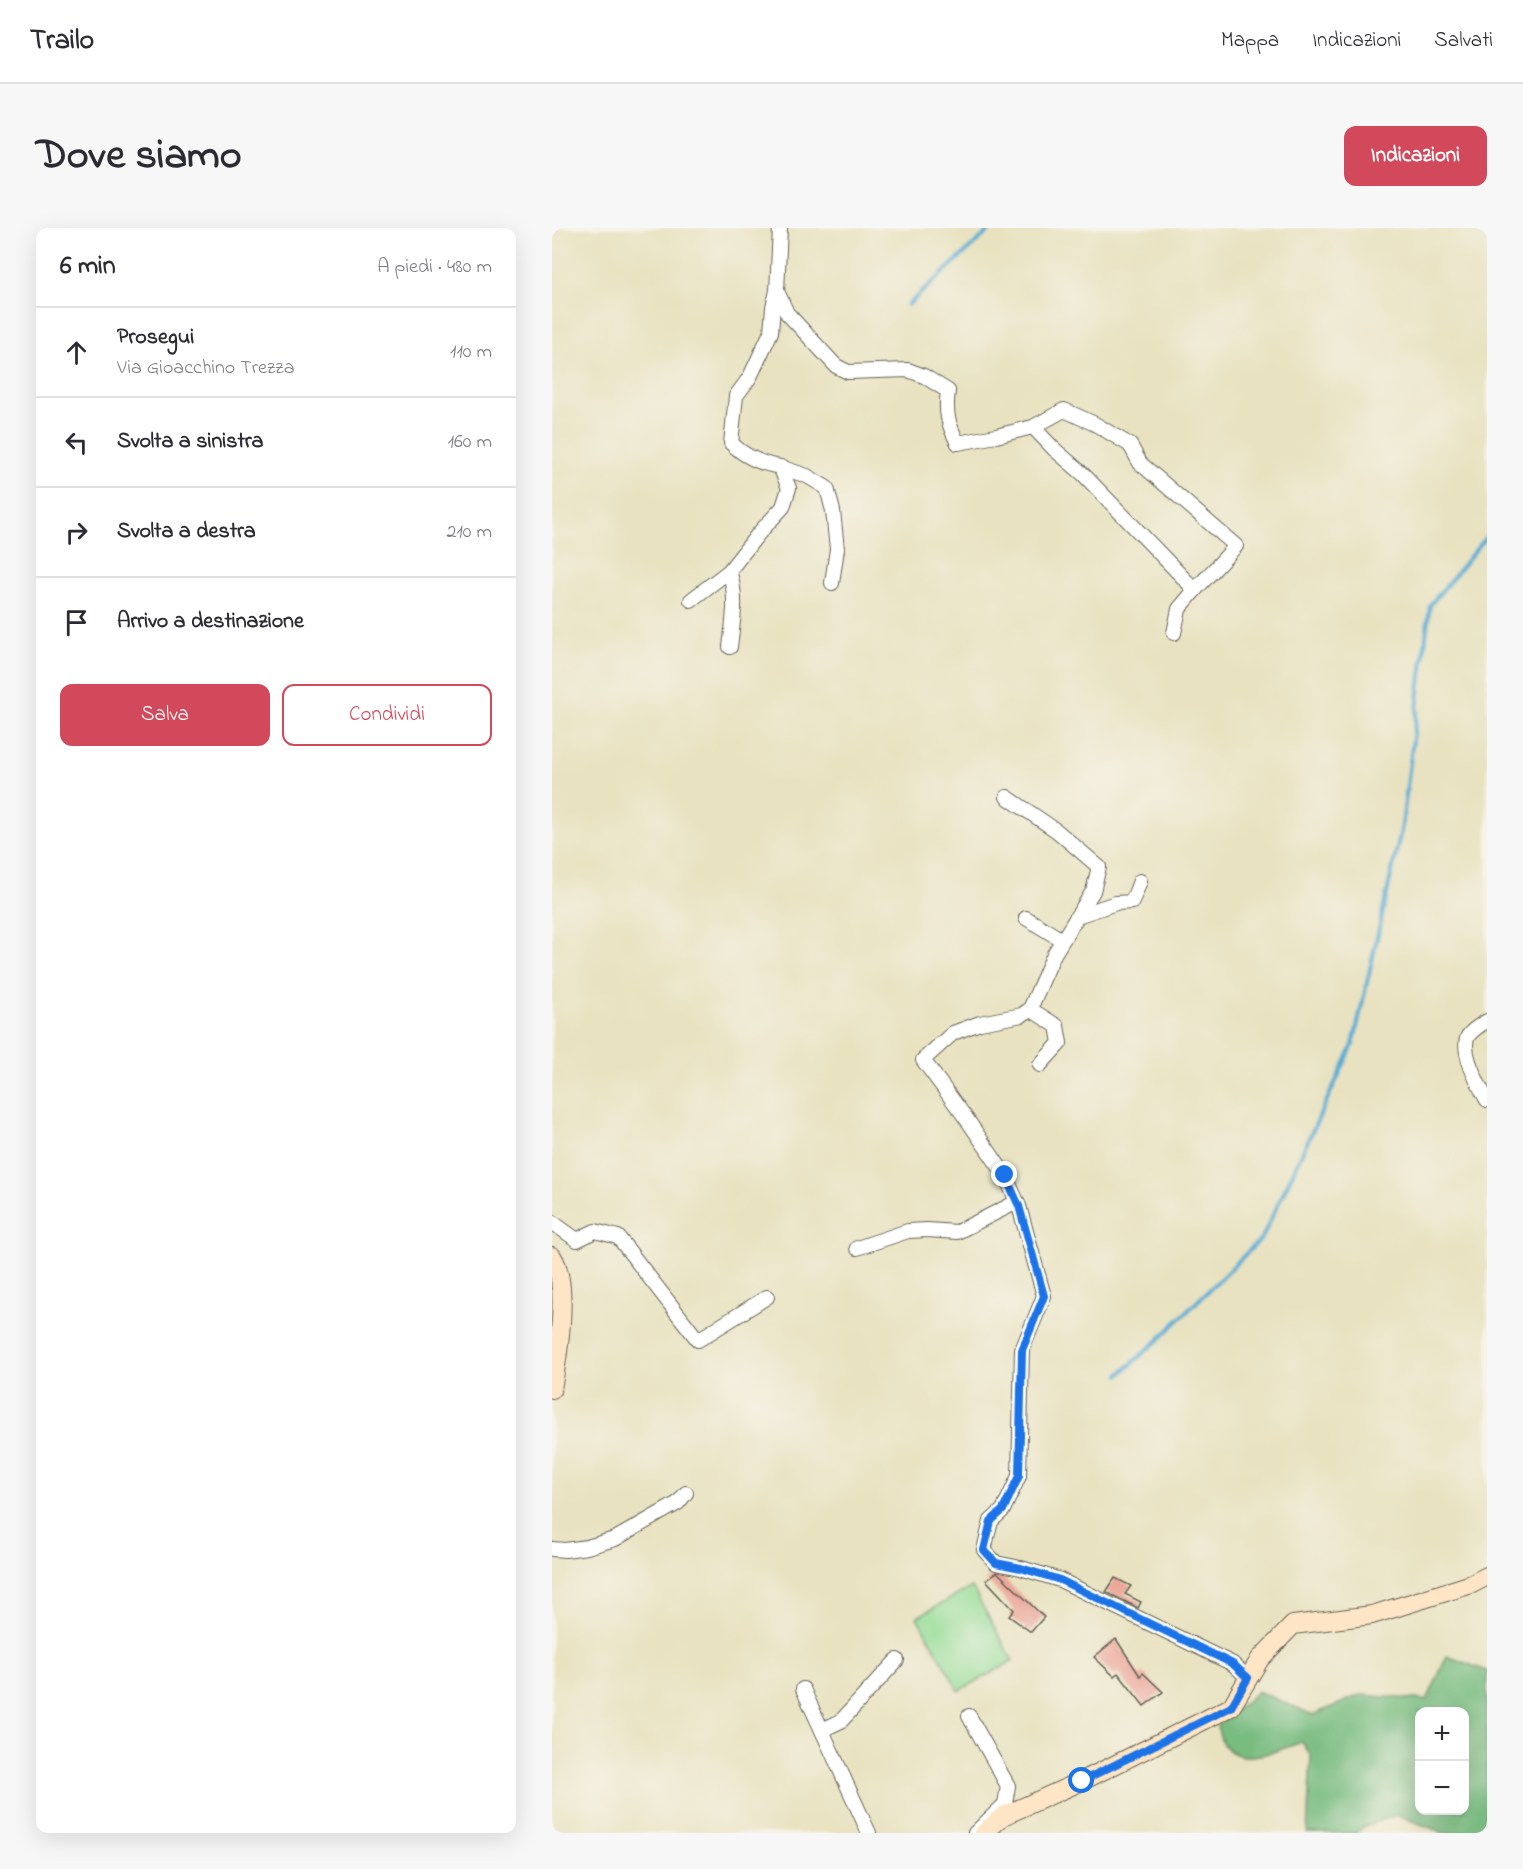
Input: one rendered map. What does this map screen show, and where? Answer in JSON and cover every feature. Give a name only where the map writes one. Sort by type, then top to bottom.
[{"type":"street","points":[[780,228],[777,291],[772,308],[771,333],[750,377],[736,396],[731,443],[740,452],[771,466],[807,476],[827,488],[833,511],[837,549],[832,583]]},
{"type":"street","points":[[777,291],[787,313],[836,366],[848,372],[908,370],[924,376],[948,391],[946,406],[950,429],[958,443],[1033,427],[1064,410],[1095,424],[1130,445],[1140,463],[1236,546],[1179,609],[1174,633]]},
{"type":"street","points":[[1033,427],[1083,474],[1195,590]]},
{"type":"street","points":[[691,600],[729,571],[783,507],[789,488],[780,467]]},
{"type":"street","points":[[729,571],[734,584],[735,604],[730,647]]},
{"type":"street","points":[[1007,797],[1057,831],[1099,867],[1093,891],[1054,954],[1029,1009],[1022,1015],[980,1023],[953,1033],[923,1060],[968,1120],[1005,1175],[1017,1202],[1044,1296],[1022,1350],[1019,1476],[1003,1510],[991,1521],[984,1550],[996,1563],[1060,1580],[1233,1664],[1248,1678]]},
{"type":"street","points":[[1077,915],[1116,903],[1132,902],[1140,881]]},
{"type":"street","points":[[1026,918],[1062,940]]},
{"type":"street","points":[[1029,1009],[1057,1026],[1060,1044],[1040,1065]]},
{"type":"street","points":[[1487,1021],[1476,1027],[1467,1037],[1466,1046],[1468,1057],[1487,1100]]},
{"type":"street","points":[[857,1248],[908,1231],[957,1232],[1017,1202]]},
{"type":"street","points":[[552,1222],[577,1240],[596,1231],[618,1237],[698,1340],[767,1297]]},
{"type":"street","points":[[552,1256],[560,1271],[562,1290],[552,1389]]},
{"type":"street","points":[[552,1550],[586,1547],[615,1539],[678,1503],[687,1494]]},
{"type":"street","points":[[984,1833],[1003,1816],[1082,1781],[1231,1707],[1260,1659],[1293,1625],[1372,1614],[1472,1584],[1487,1576]]},
{"type":"street","points":[[822,1731],[841,1721],[897,1660]]},
{"type":"street","points":[[803,1689],[869,1833]]},
{"type":"street","points":[[969,1716],[1008,1786],[1005,1803],[975,1833]]},
{"type":"green space","points":[[972,1587],[1013,1661],[959,1691],[917,1617]]},
{"type":"green space","points":[[1447,1656],[1487,1671],[1487,1833],[1444,1833],[1397,1815],[1364,1827],[1356,1833],[1307,1833],[1311,1756],[1302,1742],[1261,1755],[1240,1755],[1223,1744],[1217,1726],[1258,1691],[1313,1715],[1360,1695],[1427,1700]]},
{"type":"building","points":[[997,1572],[1044,1617],[1031,1632],[1009,1616],[1014,1610],[986,1580]]},
{"type":"building","points":[[1115,1578],[1131,1586],[1125,1594],[1141,1602],[1138,1608],[1106,1592]]},
{"type":"building","points":[[1116,1639],[1140,1676],[1143,1673],[1163,1692],[1144,1706],[1118,1673],[1114,1676],[1094,1657]]},
{"type":"waterway","points":[[908,305],[992,228]]},
{"type":"waterway","points":[[1119,1375],[1262,1238],[1353,1045],[1402,826],[1430,605],[1487,536]]},
{"type":"route","points":[[1005,1175],[1019,1206],[1044,1296],[1022,1350],[1019,1476],[1003,1510],[991,1521],[984,1550],[996,1563],[1060,1580],[1233,1664],[1248,1678],[1231,1707],[1082,1781]]}]
